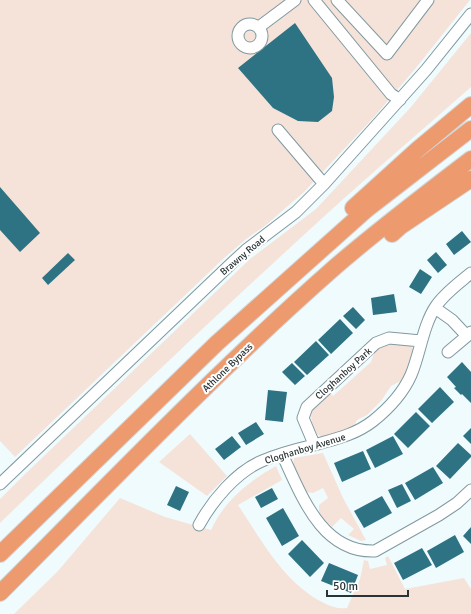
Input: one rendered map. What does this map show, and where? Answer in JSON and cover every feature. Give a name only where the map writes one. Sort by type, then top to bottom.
[{"type":"highway","points":[[218,343],[254,299],[348,212],[471,104]]},
{"type":"highway","points":[[0,554],[218,343],[366,210],[471,129]]},
{"type":"highway","name":"Athlone Bypass","points":[[0,593],[236,357],[336,267],[412,203],[471,159]]},
{"type":"highway","points":[[236,357],[312,301],[401,226],[471,179]]},
{"type":"street","points":[[259,27],[294,0]]},
{"type":"street","points":[[314,0],[392,94],[400,100]]},
{"type":"street","points":[[338,0],[387,54],[428,0]]},
{"type":"street","name":"Brawny Road","points":[[0,484],[234,261],[287,219],[324,184],[400,100],[471,14]]},
{"type":"street","points":[[341,33],[357,21]]},
{"type":"street","points":[[278,130],[324,184]]},
{"type":"street","name":"Cloghanboy Avenue","points":[[199,525],[217,497],[241,474],[260,461],[351,434],[372,422],[385,410],[398,396],[411,374],[421,341],[435,308],[448,292],[471,273]]},
{"type":"street","points":[[435,308],[469,334],[448,352]]},
{"type":"street","name":"Cloghanboy Park","points":[[314,444],[303,418],[307,407],[316,397],[376,343],[390,338],[421,341]]},
{"type":"street","points":[[282,454],[299,493],[312,514],[328,532],[345,545],[363,551],[375,551],[439,515],[457,503],[471,490]]},
{"type":"shaded area","points":[[0,0],[470,0],[415,69],[374,117],[304,192],[266,225],[246,239],[223,259],[15,457],[0,441]]},
{"type":"shaded area","points":[[471,33],[471,87],[304,234],[140,388],[0,523],[0,499],[250,259],[316,209],[411,107]]},
{"type":"shaded area","points":[[390,341],[410,345],[414,350],[405,375],[401,381],[391,386],[381,401],[367,415],[357,420],[353,428],[324,437],[318,435],[314,429],[311,418],[314,408],[328,395],[331,394],[333,396],[371,362],[375,351]]},
{"type":"shaded area","points":[[190,434],[227,476],[207,496],[159,462]]},
{"type":"shaded area","points":[[323,453],[343,498],[366,540],[361,541],[348,535],[354,529],[341,518],[332,527],[319,514],[319,505],[328,498],[323,488],[313,493],[305,492],[293,466],[294,458]]},
{"type":"shaded area","points":[[276,466],[282,480],[238,505],[275,560],[297,584],[310,595],[332,607],[347,608],[360,579],[364,560],[368,561],[370,569],[387,565],[385,558],[388,556],[405,589],[464,578],[471,589],[471,614],[14,614],[58,571],[120,498],[165,517],[211,530],[223,510],[238,493],[256,478]]},
{"type":"building","points":[[295,23],[332,78],[334,97],[332,111],[318,122],[298,121],[273,108],[238,68]]},
{"type":"building","points":[[0,187],[40,233],[20,252],[0,230]]},
{"type":"building","points":[[462,231],[471,242],[454,255],[446,244]]},
{"type":"building","points":[[436,252],[447,265],[438,273],[427,260]]},
{"type":"building","points":[[68,253],[75,260],[48,285],[42,278]]},
{"type":"building","points":[[420,269],[432,277],[421,294],[409,287]]},
{"type":"building","points":[[394,294],[397,312],[373,315],[371,298]]},
{"type":"building","points":[[353,307],[365,320],[356,329],[343,316]]},
{"type":"building","points":[[340,319],[353,333],[331,354],[318,340]]},
{"type":"building","points":[[316,341],[329,355],[307,375],[294,362]]},
{"type":"building","points":[[462,362],[471,372],[471,403],[454,388],[456,387],[447,377]]},
{"type":"building","points":[[292,363],[305,376],[295,385],[282,372]]},
{"type":"building","points":[[440,387],[454,402],[432,423],[418,409]]},
{"type":"building","points":[[268,390],[287,392],[283,422],[265,420]]},
{"type":"building","points":[[416,412],[430,426],[408,448],[394,434]]},
{"type":"building","points":[[256,422],[264,434],[246,445],[238,433]]},
{"type":"building","points":[[471,428],[471,444],[463,436]]},
{"type":"building","points":[[232,436],[241,447],[224,460],[215,449]]},
{"type":"building","points":[[393,436],[403,454],[375,468],[366,450]]},
{"type":"building","points":[[458,443],[471,455],[471,457],[450,479],[436,466]]},
{"type":"building","points":[[363,451],[371,469],[342,482],[334,463]]},
{"type":"building","points":[[433,467],[443,483],[415,500],[405,483]]},
{"type":"building","points":[[402,484],[411,501],[397,508],[388,490]]},
{"type":"building","points":[[176,486],[189,492],[180,511],[167,505]]},
{"type":"building","points":[[272,488],[278,499],[261,508],[255,497]]},
{"type":"building","points":[[382,496],[392,513],[364,528],[354,511]]},
{"type":"building","points":[[283,508],[299,536],[282,546],[266,518]]},
{"type":"building","points":[[471,527],[471,544],[463,536]]},
{"type":"building","points":[[455,535],[464,552],[436,568],[427,551]]},
{"type":"building","points":[[302,540],[324,563],[310,577],[288,554]]},
{"type":"building","points":[[422,548],[432,565],[403,580],[394,563]]},
{"type":"building","points":[[329,563],[358,575],[351,593],[321,581]]}]
